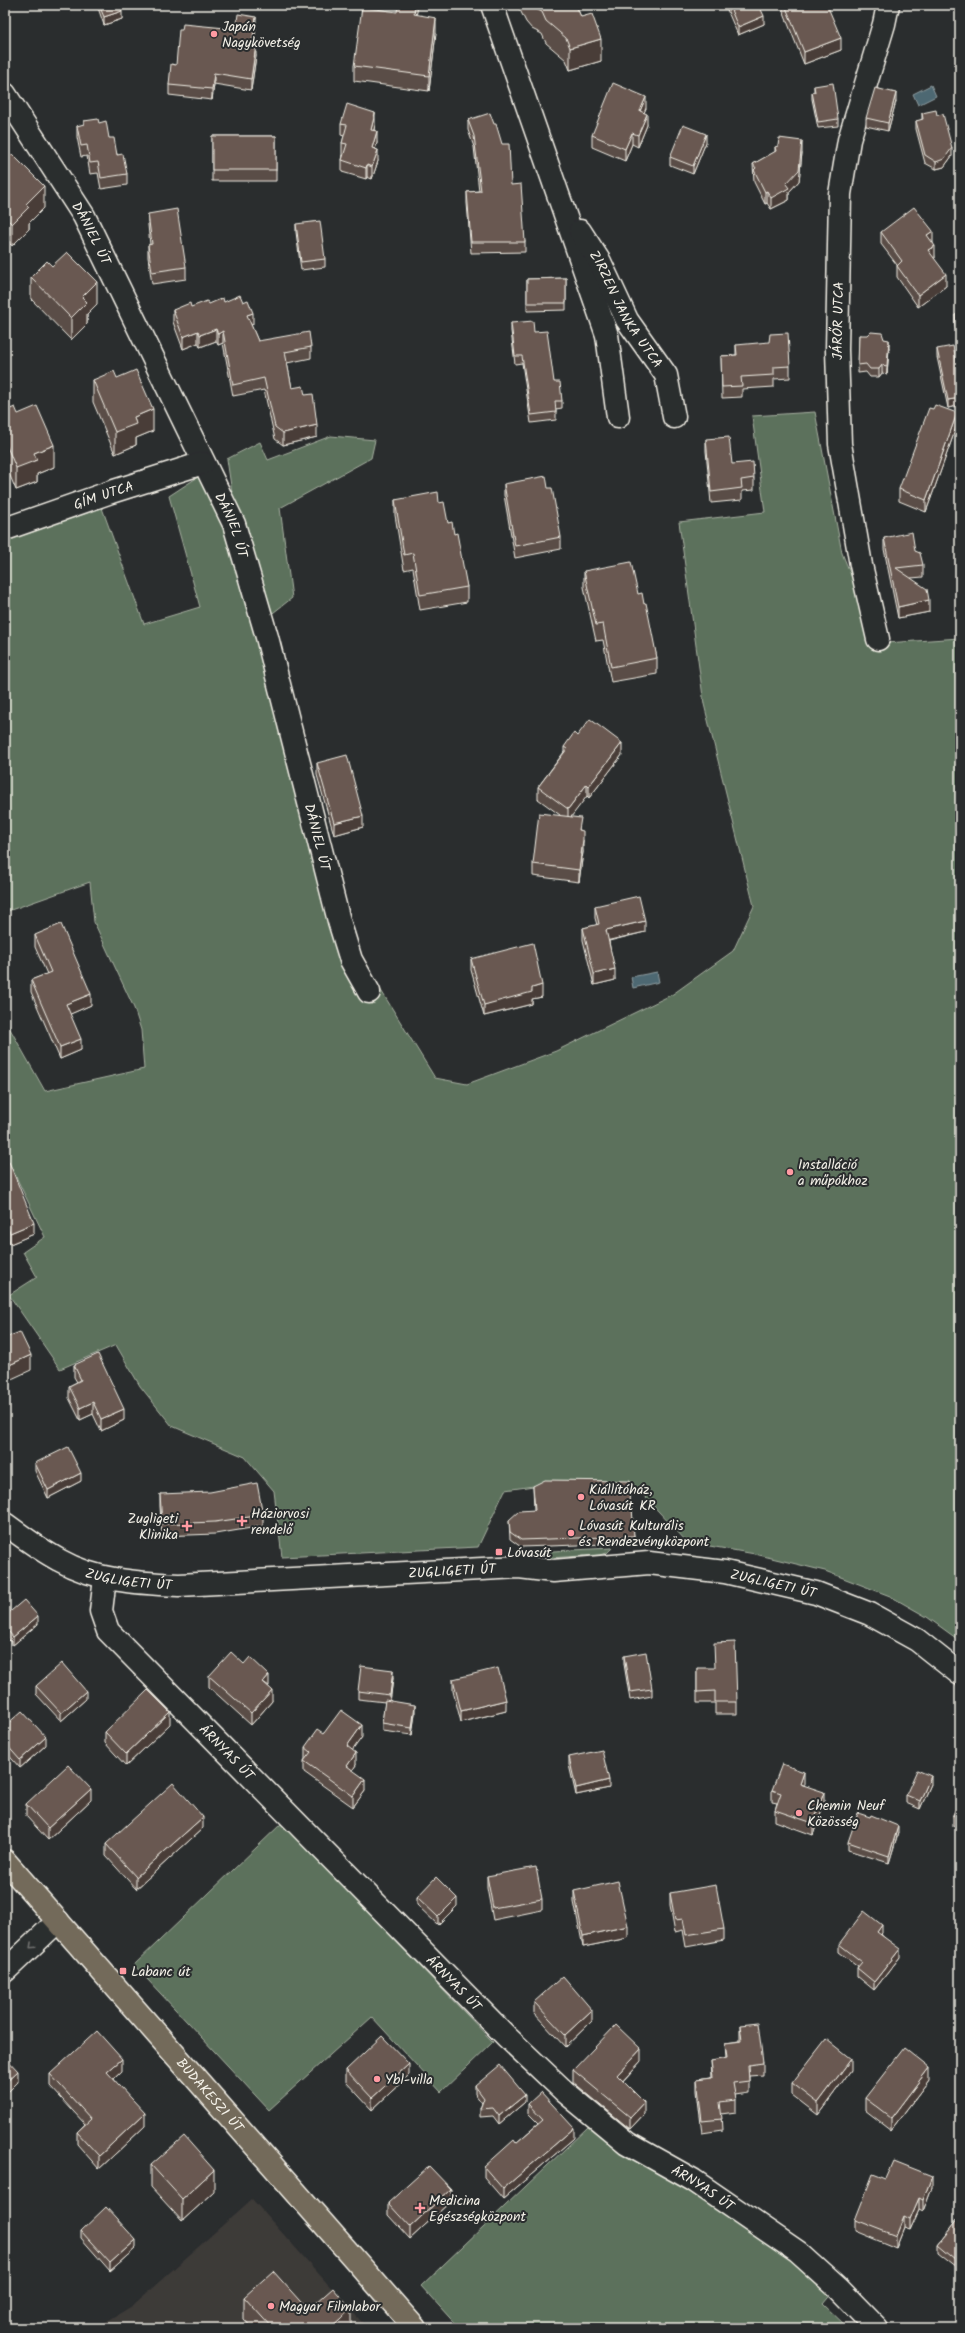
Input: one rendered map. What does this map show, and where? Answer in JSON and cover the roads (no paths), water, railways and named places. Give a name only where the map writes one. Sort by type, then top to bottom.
[{"type":"main road","name":"BUDAKESZI ÚT","points":[[5,1860],[415,2328]]},
{"type":"street","name":"ZIRZEN JANKA UTCA","points":[[492,5],[548,167],[564,206],[607,335],[618,417]]},
{"type":"street","name":"JÁRŐR UTCA","points":[[878,639],[861,565],[840,444],[836,350],[840,194],[849,140],[884,24],[888,5]]},
{"type":"street","name":"DÁNIEL ÚT","points":[[5,94],[84,216],[203,464],[234,524],[267,637],[339,921],[351,960],[369,992]]},
{"type":"street","name":"ZIRZEN JANKA UTCA","points":[[564,206],[600,262],[627,320],[666,375],[674,417]]},
{"type":"street","name":"GÍM UTCA","points":[[5,529],[111,492],[203,464]]},
{"type":"street","name":"ZUGLIGETI ÚT","points":[[5,1524],[60,1561],[105,1578],[146,1584],[179,1585],[519,1567],[542,1571],[649,1563],[725,1572],[816,1593],[870,1614],[917,1640],[960,1674]]},
{"type":"street","name":"ÁRNYAS ÚT","points":[[105,1578],[101,1610],[108,1631],[507,2037],[564,2091],[627,2143],[693,2180],[798,2252],[839,2289],[877,2328]]},
{"type":"street","points":[[5,1971],[58,1921]]},
{"type":"water","points":[[931,85],[936,96],[918,105],[913,94]]},
{"type":"water","points":[[657,972],[659,982],[633,988],[631,977]]},
{"type":"place","name":"Japán Nagykövetség","points":[[214,34]]},
{"type":"place","name":"Installáció a műpókhoz","points":[[790,1172]]},
{"type":"place","name":"Kiállítóház, Lóvasút KR","points":[[581,1497]]},
{"type":"place","name":"Háziorvosi rendelő","points":[[242,1521]]},
{"type":"place","name":"Zugligeti Klinika","points":[[187,1526]]},
{"type":"place","name":"Lóvasút Kulturális és Rendezvényközpont","points":[[571,1533]]},
{"type":"place","name":"Lóvasút","points":[[499,1552]]},
{"type":"place","name":"Chemin Neuf Közösség","points":[[799,1813]]},
{"type":"place","name":"Labanc út","points":[[123,1971]]},
{"type":"place","name":"Ybl-villa","points":[[377,2079]]},
{"type":"place","name":"Medicina Egészségközpont","points":[[420,2208]]},
{"type":"place","name":"Magyar Filmlabor","points":[[271,2306]]}]
